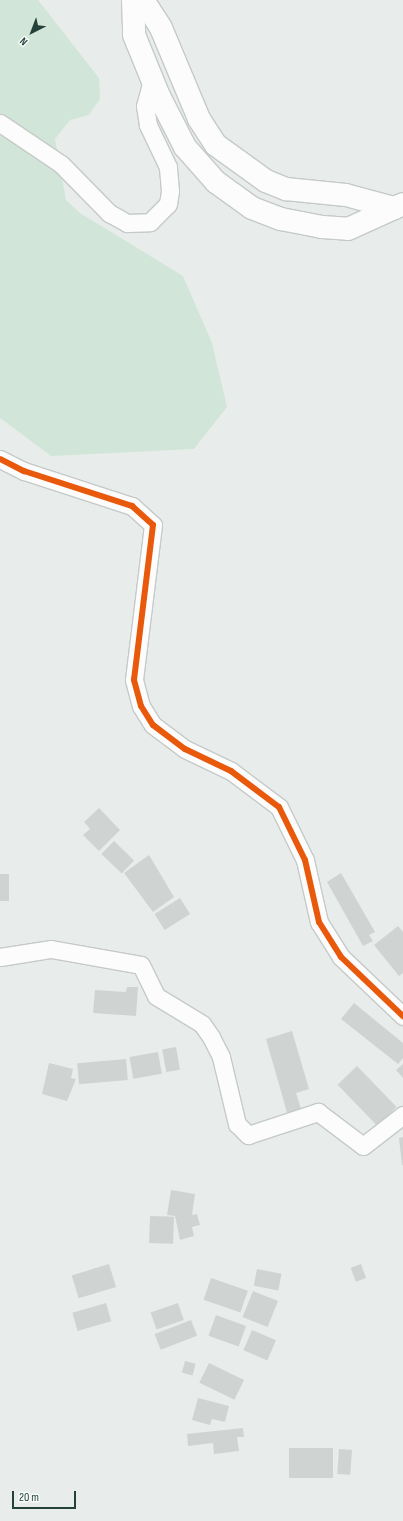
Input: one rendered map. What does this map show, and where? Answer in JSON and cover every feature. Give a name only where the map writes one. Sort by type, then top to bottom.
[{"type":"main road","points":[[133,0],[134,34],[152,78],[185,147],[216,182],[252,208],[281,219],[348,229],[398,206]]},
{"type":"main road","points":[[143,0],[161,28],[198,118],[216,145],[266,181],[286,188],[346,195],[398,206]]},
{"type":"street","points":[[0,123],[61,164],[109,213],[127,223],[150,222],[168,204],[170,191],[168,167],[148,125],[145,106],[152,78]]},
{"type":"street","points":[[0,459],[24,471],[132,506],[147,516],[153,525],[153,535],[134,680],[142,706],[153,725],[186,749],[231,771],[279,807],[305,860],[319,922],[341,957],[403,1016]]},
{"type":"street","points":[[0,958],[51,949],[141,965],[156,996],[202,1024],[211,1037],[220,1057],[237,1124],[248,1135],[318,1112],[363,1146],[403,1115]]},
{"type":"green space","points":[[0,0],[38,0],[99,78],[100,99],[89,115],[70,120],[55,139],[66,200],[80,213],[183,276],[212,343],[227,407],[194,449],[51,456],[0,418]]},
{"type":"building","points":[[99,808],[120,830],[99,851],[83,835],[90,829],[84,822]]},
{"type":"building","points":[[114,841],[134,860],[122,873],[101,854]]},
{"type":"building","points":[[149,855],[174,897],[153,912],[124,873]]},
{"type":"building","points":[[341,873],[375,932],[369,935],[373,941],[363,946],[327,882]]},
{"type":"building","points":[[0,874],[9,874],[9,901],[0,901]]},
{"type":"building","points":[[180,898],[190,914],[165,930],[155,914]]},
{"type":"building","points":[[398,926],[403,932],[403,973],[399,976],[374,945]]},
{"type":"building","points":[[127,987],[138,987],[136,1016],[93,1013],[95,990],[126,992]]},
{"type":"building","points":[[354,1003],[403,1043],[403,1058],[398,1064],[341,1019]]},
{"type":"building","points":[[292,1031],[309,1089],[296,1093],[302,1112],[288,1116],[266,1039]]},
{"type":"building","points":[[176,1047],[180,1070],[166,1072],[162,1049]]},
{"type":"building","points":[[158,1052],[162,1074],[133,1079],[129,1057]]},
{"type":"building","points":[[126,1059],[128,1080],[79,1084],[77,1063]]},
{"type":"building","points":[[49,1063],[73,1069],[71,1078],[76,1079],[67,1101],[42,1094]]},
{"type":"building","points":[[403,1064],[403,1078],[396,1070]]},
{"type":"building","points":[[357,1066],[397,1107],[377,1126],[338,1085]]},
{"type":"building","points":[[403,1137],[403,1165],[402,1165],[399,1138]]},
{"type":"building","points":[[171,1190],[195,1194],[192,1215],[197,1214],[200,1225],[192,1227],[194,1236],[180,1240],[175,1216],[167,1215]]},
{"type":"building","points":[[150,1216],[174,1217],[173,1244],[149,1243]]},
{"type":"building","points":[[109,1264],[116,1287],[79,1298],[72,1275]]},
{"type":"building","points":[[361,1264],[366,1278],[356,1282],[351,1268]]},
{"type":"building","points":[[257,1269],[282,1274],[278,1290],[254,1286]]},
{"type":"building","points":[[211,1278],[248,1291],[240,1312],[204,1300]]},
{"type":"building","points":[[253,1291],[278,1301],[268,1327],[243,1317]]},
{"type":"building","points":[[106,1303],[111,1321],[78,1331],[72,1313]]},
{"type":"building","points":[[178,1303],[184,1320],[156,1329],[151,1312]]},
{"type":"building","points":[[216,1315],[246,1326],[239,1347],[208,1336]]},
{"type":"building","points":[[191,1320],[197,1336],[161,1350],[155,1334]]},
{"type":"building","points":[[252,1330],[276,1340],[267,1360],[243,1350]]},
{"type":"building","points":[[185,1361],[196,1364],[193,1375],[182,1373]]},
{"type":"building","points":[[209,1363],[244,1380],[234,1400],[199,1383]]},
{"type":"building","points":[[198,1398],[229,1406],[225,1422],[212,1419],[210,1425],[192,1420]]},
{"type":"building","points":[[243,1428],[244,1437],[237,1437],[239,1451],[214,1454],[213,1443],[188,1446],[187,1434]]},
{"type":"building","points":[[289,1448],[333,1448],[333,1478],[289,1478]]},
{"type":"building","points":[[339,1449],[352,1450],[350,1475],[337,1474]]},
{"type":"cycle path","points":[[0,459],[24,471],[132,506],[153,525],[134,680],[141,706],[153,725],[185,749],[231,771],[279,807],[305,860],[319,922],[341,957],[403,1016]]}]
